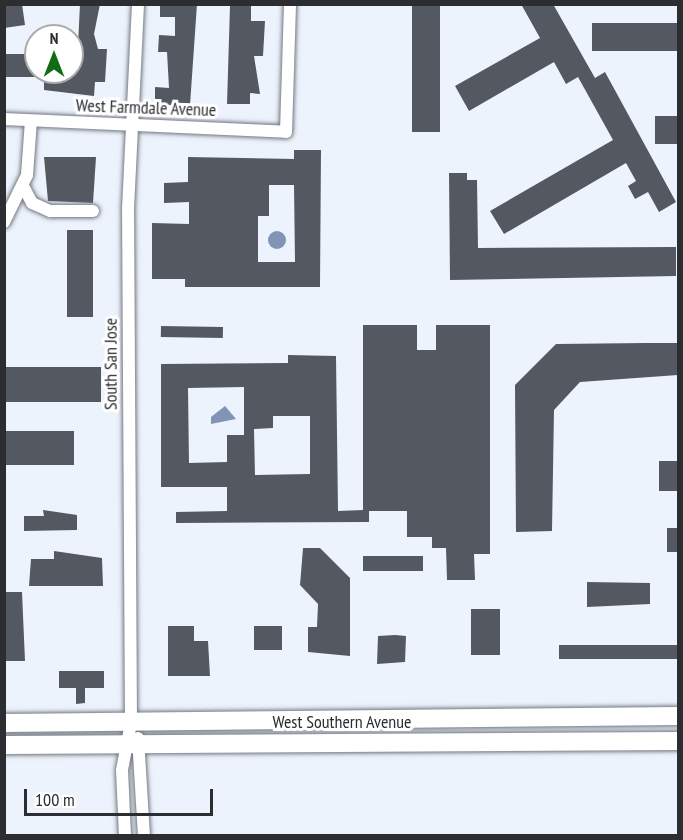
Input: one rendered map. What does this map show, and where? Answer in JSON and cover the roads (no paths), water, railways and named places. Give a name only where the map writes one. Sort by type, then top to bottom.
[{"type":"main road","name":"West Southern Avenue","points":[[4,723],[344,722],[678,716]]},
{"type":"main road","points":[[416,744],[438,733],[502,730],[513,719]]},
{"type":"main road","points":[[344,722],[345,743]]},
{"type":"main road","name":"West Southern Avenue","points":[[4,745],[678,741]]},
{"type":"street","name":"South San Jose","points":[[132,744],[129,126],[138,4]]},
{"type":"street","name":"West Farmdale Avenue","points":[[4,119],[286,132],[290,4]]},
{"type":"street","points":[[4,222],[23,186],[32,121]]},
{"type":"street","points":[[23,186],[32,203],[50,211],[93,211]]},
{"type":"street","points":[[125,836],[132,744]]},
{"type":"street","points":[[132,744],[144,836]]},
{"type":"water","points":[[273,231],[281,231],[286,236],[284,247],[273,249],[268,244],[268,236]]},
{"type":"water","points":[[225,406],[236,419],[211,424],[211,417]]}]
